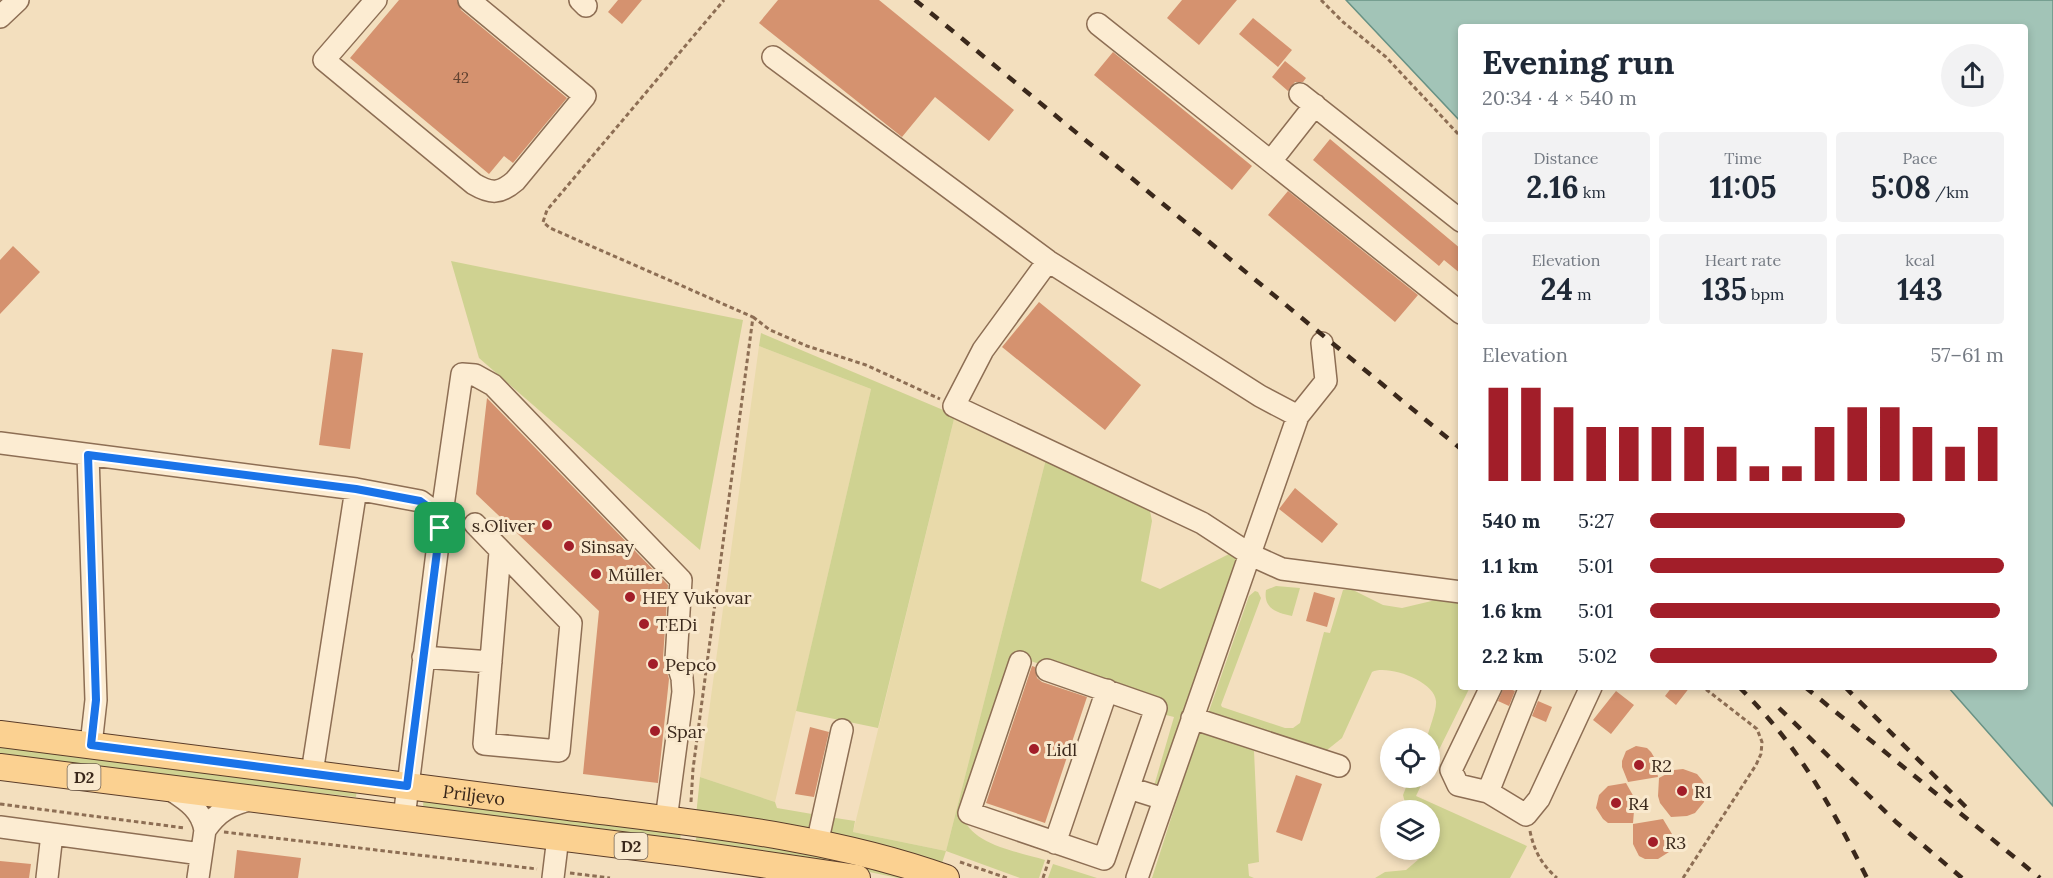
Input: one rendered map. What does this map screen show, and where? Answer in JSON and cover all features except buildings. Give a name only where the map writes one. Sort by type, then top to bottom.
[{"type":"main road","name":"Priljevo","points":[[0,734],[677,822],[817,844],[906,865],[952,870]]},
{"type":"main road","name":"Priljevo","points":[[0,767],[785,866],[857,878]]},
{"type":"street","points":[[0,17],[18,0]]},
{"type":"street","points":[[376,0],[324,60],[474,184],[495,193],[515,181],[585,96],[469,0]]},
{"type":"street","points":[[1098,24],[1458,311]]},
{"type":"street","points":[[773,57],[1048,261],[1260,396],[1298,416]]},
{"type":"street","points":[[1271,161],[1308,99],[1458,219]]},
{"type":"street","points":[[1048,261],[983,350],[954,405],[1202,523],[1251,555],[1282,569],[1458,592]]},
{"type":"street","points":[[1137,878],[1298,416],[1326,381],[1322,343]]},
{"type":"street","points":[[404,818],[423,657],[462,374],[475,375],[493,385],[681,580],[676,659],[682,678],[683,692],[677,822]]},
{"type":"street","points":[[0,443],[356,489],[420,501],[435,512],[440,528]]},
{"type":"street","points":[[88,455],[96,700],[91,745]]},
{"type":"street","points":[[312,773],[356,489]]},
{"type":"street","points":[[475,524],[571,623],[559,751],[484,744],[500,552]]},
{"type":"street","points":[[423,657],[491,662]]},
{"type":"street","points":[[1020,662],[969,813],[1104,860],[1156,708],[1047,670]]},
{"type":"street","points":[[1055,843],[1107,690]]},
{"type":"street","points":[[1490,690],[1451,770],[1458,785],[1488,792],[1526,815],[1539,799],[1590,690]]},
{"type":"street","points":[[1488,792],[1529,690]]},
{"type":"street","points":[[1192,718],[1339,766]]},
{"type":"street","points":[[817,844],[842,730]]},
{"type":"street","points":[[168,788],[193,806],[199,813],[205,830],[198,878]]},
{"type":"street","points":[[1129,788],[1164,799]]},
{"type":"street","points":[[205,830],[220,812],[235,803],[254,799]]},
{"type":"street","points":[[0,827],[201,854]]},
{"type":"street","points":[[47,878],[52,834]]},
{"type":"street","points":[[553,875],[558,837]]},
{"type":"path","points":[[724,0],[547,210],[543,222],[550,228],[753,317],[770,330],[844,360],[866,365],[954,405]]},
{"type":"path","points":[[1321,0],[1342,22],[1386,57],[1458,134]]},
{"type":"path","points":[[677,822],[695,758],[753,317]]},
{"type":"path","points":[[1683,878],[1761,754],[1762,742],[1757,729],[1707,690]]},
{"type":"path","points":[[0,804],[553,875],[610,878]]},
{"type":"path","points":[[1526,815],[1534,850],[1547,870],[1557,878]]},
{"type":"path","points":[[952,870],[1007,878]]},
{"type":"shaded area","points":[[1346,0],[2053,0],[2053,806],[1951,690],[2028,690],[2028,24],[1458,24],[1458,119]]},
{"type":"shaded area","points":[[759,346],[871,389],[775,802],[700,777]]},
{"type":"shaded area","points":[[955,415],[1047,455],[946,851],[853,832]]},
{"type":"green space","points":[[451,261],[743,320],[700,550],[479,358]]},
{"type":"green space","points":[[761,333],[955,415],[878,728],[796,711],[871,389],[759,346]]},
{"type":"green space","points":[[1047,455],[1149,506],[1152,521],[1141,581],[1160,589],[1229,554],[1235,555],[1238,558],[1162,786],[1154,786],[1174,717],[1162,714],[1156,702],[1012,655],[962,813],[966,824],[984,840],[1008,850],[1045,860],[1039,878],[1020,878],[946,851]]},
{"type":"green space","points":[[1276,586],[1300,588],[1292,616],[1269,606],[1266,590]]},
{"type":"green space","points":[[1351,589],[1383,605],[1402,608],[1440,599],[1458,602],[1458,690],[1469,690],[1440,748],[1440,728],[1430,728],[1436,705],[1434,694],[1419,681],[1388,670],[1372,672],[1342,738],[1327,750],[1320,751],[1208,714],[1249,596],[1255,591],[1261,598],[1222,707],[1285,728],[1293,728],[1300,723],[1324,632],[1330,633],[1343,590]]},
{"type":"green space","points":[[1200,728],[1254,751],[1259,862],[1248,864],[1249,876],[1254,878],[1152,878]]},
{"type":"green space","points":[[0,741],[357,788],[356,797],[0,759]]},
{"type":"green space","points":[[700,777],[775,802],[777,808],[812,814],[808,832],[696,816]]},
{"type":"green space","points":[[1406,788],[1420,788],[1416,796],[1425,800],[1404,800],[1403,795]]},
{"type":"green space","points":[[424,798],[681,831],[680,844],[425,811]]},
{"type":"green space","points":[[1440,807],[1527,846],[1510,878],[1375,878],[1385,872],[1406,870],[1418,860],[1440,860]]},
{"type":"green space","points":[[829,817],[855,821],[853,832],[946,851],[942,863],[828,834]]},
{"type":"green space","points":[[697,833],[773,844],[922,878],[898,878],[855,869],[695,845]]},
{"type":"green space","points":[[1053,864],[1097,878],[1048,878]]},
{"type":"railway","points":[[915,0],[1458,447]]},
{"type":"railway","points":[[1742,690],[1779,731],[1812,777],[1867,878]]},
{"type":"railway","points":[[1809,690],[2040,878]]},
{"type":"railway","points":[[1848,690],[1971,812]]},
{"type":"railway","points":[[1779,708],[1896,822],[1962,878]]},
{"type":"place","name":"s.Oliver","points":[[547,525]]},
{"type":"place","name":"Sinsay","points":[[569,546]]},
{"type":"place","name":"Müller","points":[[596,574]]},
{"type":"place","name":"HEY Vukovar","points":[[630,597]]},
{"type":"place","name":"TEDi","points":[[644,624]]},
{"type":"place","name":"Pepco","points":[[653,664]]},
{"type":"place","name":"Spar","points":[[655,731]]},
{"type":"place","name":"Lidl","points":[[1034,749]]},
{"type":"place","name":"R2","points":[[1639,765]]},
{"type":"place","name":"R1","points":[[1682,791]]},
{"type":"place","name":"R4","points":[[1616,803]]},
{"type":"place","name":"R3","points":[[1653,842]]},
{"type":"route","points":[[88,455],[356,489],[420,501],[435,512],[440,528],[407,786],[91,745],[96,700],[88,455]]}]
